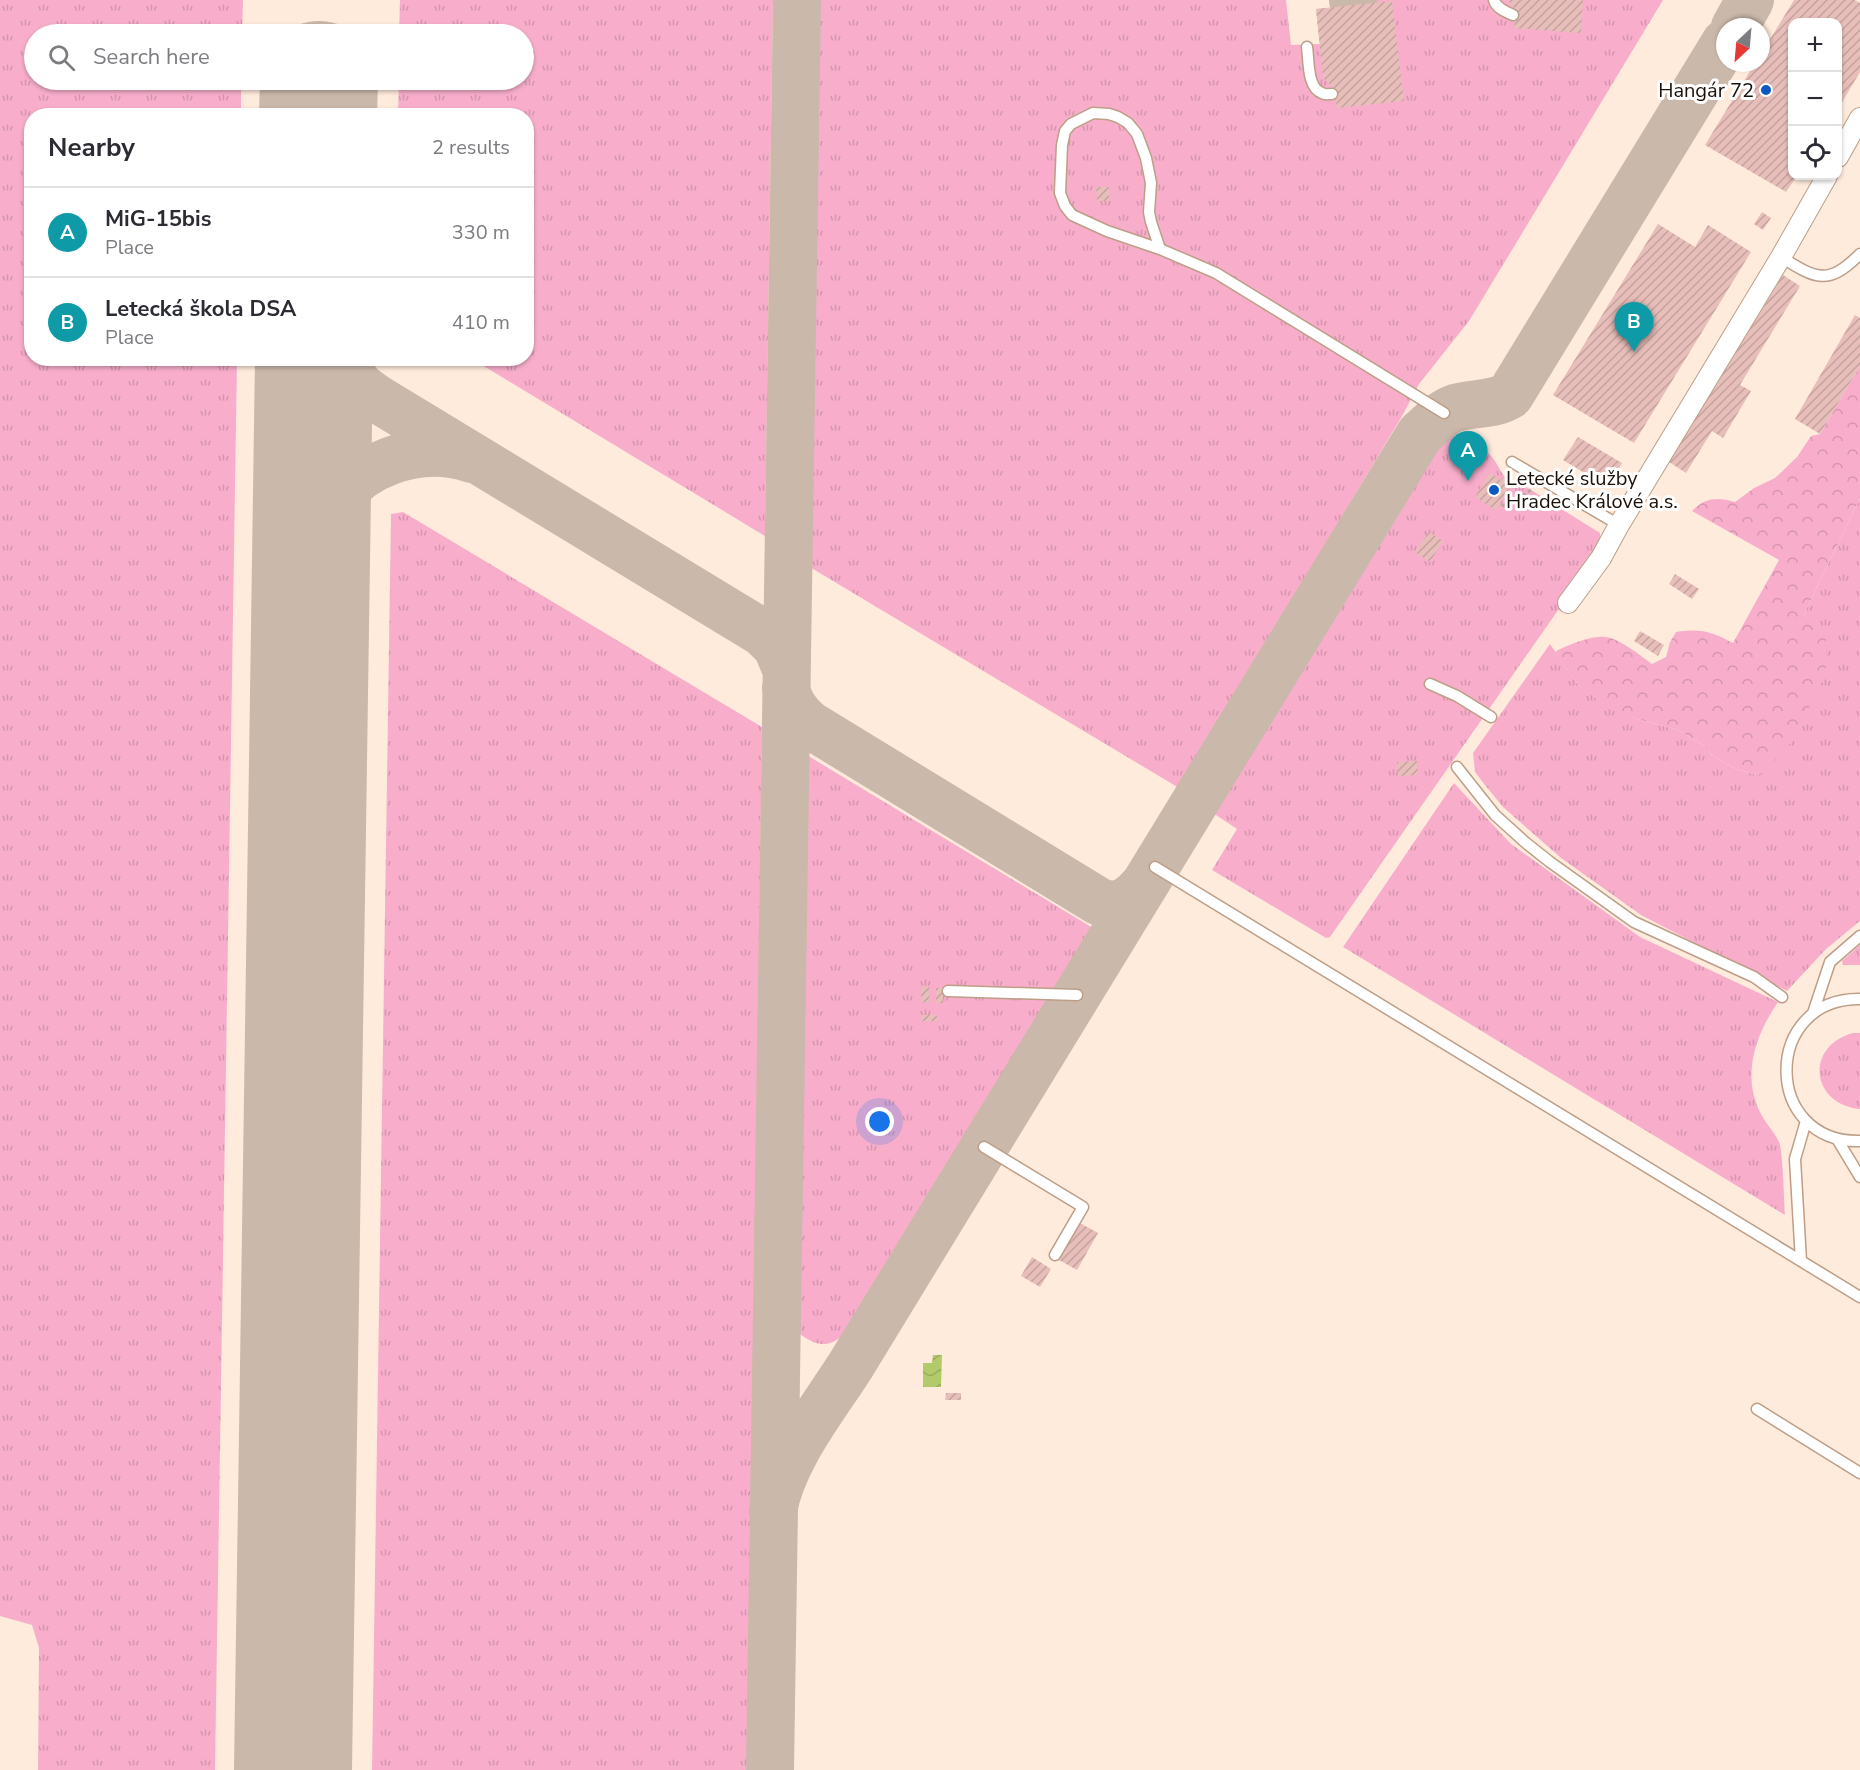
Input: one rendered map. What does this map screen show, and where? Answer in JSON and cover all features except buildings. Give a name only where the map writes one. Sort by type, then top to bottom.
[{"type":"street","points":[[1842,150],[1860,118]]},
{"type":"street","points":[[1568,603],[1601,558],[1825,180]]},
{"type":"lane","points":[[1494,0],[1504,11],[1513,15]]},
{"type":"lane","points":[[1307,47],[1311,78],[1315,88],[1321,93],[1332,94]]},
{"type":"lane","points":[[1160,249],[1149,212],[1151,183],[1146,158],[1137,134],[1128,123],[1109,114],[1093,113],[1071,124],[1065,131],[1062,144],[1060,193],[1065,207],[1072,215],[1084,222],[1160,249],[1216,273],[1444,413]]},
{"type":"lane","points":[[1781,257],[1808,274],[1828,276],[1846,268],[1860,254]]},
{"type":"lane","points":[[1512,462],[1619,525]]},
{"type":"lane","points":[[1430,684],[1456,696],[1491,717]]},
{"type":"lane","points":[[1457,767],[1495,815],[1526,843],[1615,909],[1634,922],[1754,977],[1782,997]]},
{"type":"lane","points":[[1155,867],[1860,1297]]},
{"type":"lane","points":[[1813,1013],[1830,962],[1860,936]]},
{"type":"lane","points":[[948,991],[1077,995]]},
{"type":"lane","points":[[1860,999],[1838,1001],[1813,1013],[1799,1027],[1790,1045],[1785,1065],[1787,1085],[1794,1104],[1806,1121],[1837,1139],[1860,1141]]},
{"type":"lane","points":[[1801,1261],[1795,1159],[1806,1121]]},
{"type":"lane","points":[[1837,1139],[1860,1177]]},
{"type":"lane","points":[[984,1147],[1083,1207],[1055,1255]]},
{"type":"lane","points":[[1756,1409],[1860,1473]]},
{"type":"path","points":[[1502,505],[1505,506],[1546,482]]},
{"type":"green space","points":[[0,0],[243,0],[242,24],[24,24],[24,90],[241,90],[241,108],[24,108],[24,366],[237,366],[215,1770],[38,1770],[39,1648],[32,1625],[0,1616]]},
{"type":"green space","points":[[400,0],[773,0],[765,536],[484,366],[534,366],[534,108],[398,108],[399,90],[534,90],[534,24],[399,24]]},
{"type":"green space","points":[[817,0],[1286,0],[1291,45],[1320,44],[1316,9],[1367,4],[1367,0],[1663,0],[1469,321],[1419,384],[1401,418],[1179,788],[808,566]]},
{"type":"green space","points":[[1860,366],[1860,498],[1804,614],[1826,637],[1826,674],[1792,741],[1760,776],[1736,769],[1713,756],[1703,745],[1678,730],[1634,718],[1602,703],[1579,686],[1555,652],[1587,639],[1606,637],[1618,641],[1652,664],[1666,657],[1670,642],[1676,632],[1692,630],[1706,632],[1733,643],[1779,560],[1692,511],[1712,499],[1735,502],[1754,488],[1775,478],[1797,457],[1811,436],[1820,434]]},
{"type":"green space","points":[[1446,436],[1467,439],[1480,446],[1491,455],[1504,476],[1512,483],[1515,480],[1600,533],[1600,550],[1330,937],[1326,938],[1212,870],[1237,829],[1213,813],[1433,446]]},
{"type":"green space","points":[[1860,498],[1860,921],[1826,949],[1787,991],[1641,915],[1561,858],[1503,807],[1475,772],[1473,753],[1550,644],[1579,686],[1634,718],[1678,730],[1703,745],[1713,756],[1736,769],[1760,776],[1826,638],[1804,614]]},
{"type":"green space","points":[[403,512],[762,727],[748,1770],[372,1770],[391,514]]},
{"type":"green space","points":[[805,754],[1093,928],[845,1334],[826,1344],[815,1343],[797,1332]]},
{"type":"green space","points":[[1454,783],[1511,844],[1640,937],[1778,1002],[1758,1040],[1752,1068],[1752,1082],[1759,1110],[1779,1142],[1785,1215],[1343,947]]},
{"type":"green space","points":[[1860,945],[1860,965],[1843,965],[1842,961]]},
{"type":"green space","points":[[1853,1033],[1860,1033],[1860,1109],[1843,1105],[1831,1097],[1823,1086],[1820,1074],[1821,1061],[1827,1050],[1837,1040]]},
{"type":"water","points":[[933,1355],[942,1355],[941,1387],[923,1387],[923,1363],[932,1363]]},
{"type":"taxiway","points":[[770,1770],[797,0]]},
{"type":"taxiway","points":[[1353,0],[1354,5]]},
{"type":"taxiway","points":[[1740,18],[1750,0]]},
{"type":"taxiway","points":[[773,1511],[785,1472],[805,1435],[851,1365],[1420,434],[1450,410],[1497,401],[1510,395],[1716,58]]},
{"type":"taxiway","points":[[344,366],[361,387],[376,398],[763,633],[777,647],[786,669]]},
{"type":"taxiway","points":[[312,728],[316,559],[320,536],[328,514],[339,497],[354,482],[390,461],[410,455],[431,453],[452,454],[472,459]]},
{"type":"taxiway","points":[[786,688],[794,709],[810,725],[1098,901],[1111,905],[1122,903],[1142,887]]},
{"type":"runway","points":[[318,108],[319,90]]},
{"type":"runway","points":[[293,1770],[314,366]]},
{"type":"place","name":"Hangár 72","points":[[1766,90]]},
{"type":"place","name":"Letecká škola DSA","points":[[1634,352]]},
{"type":"place","name":"MiG-15bis","points":[[1468,481]]},
{"type":"place","name":"Letecké služby Hradec Králové a.s.","points":[[1494,490]]}]
